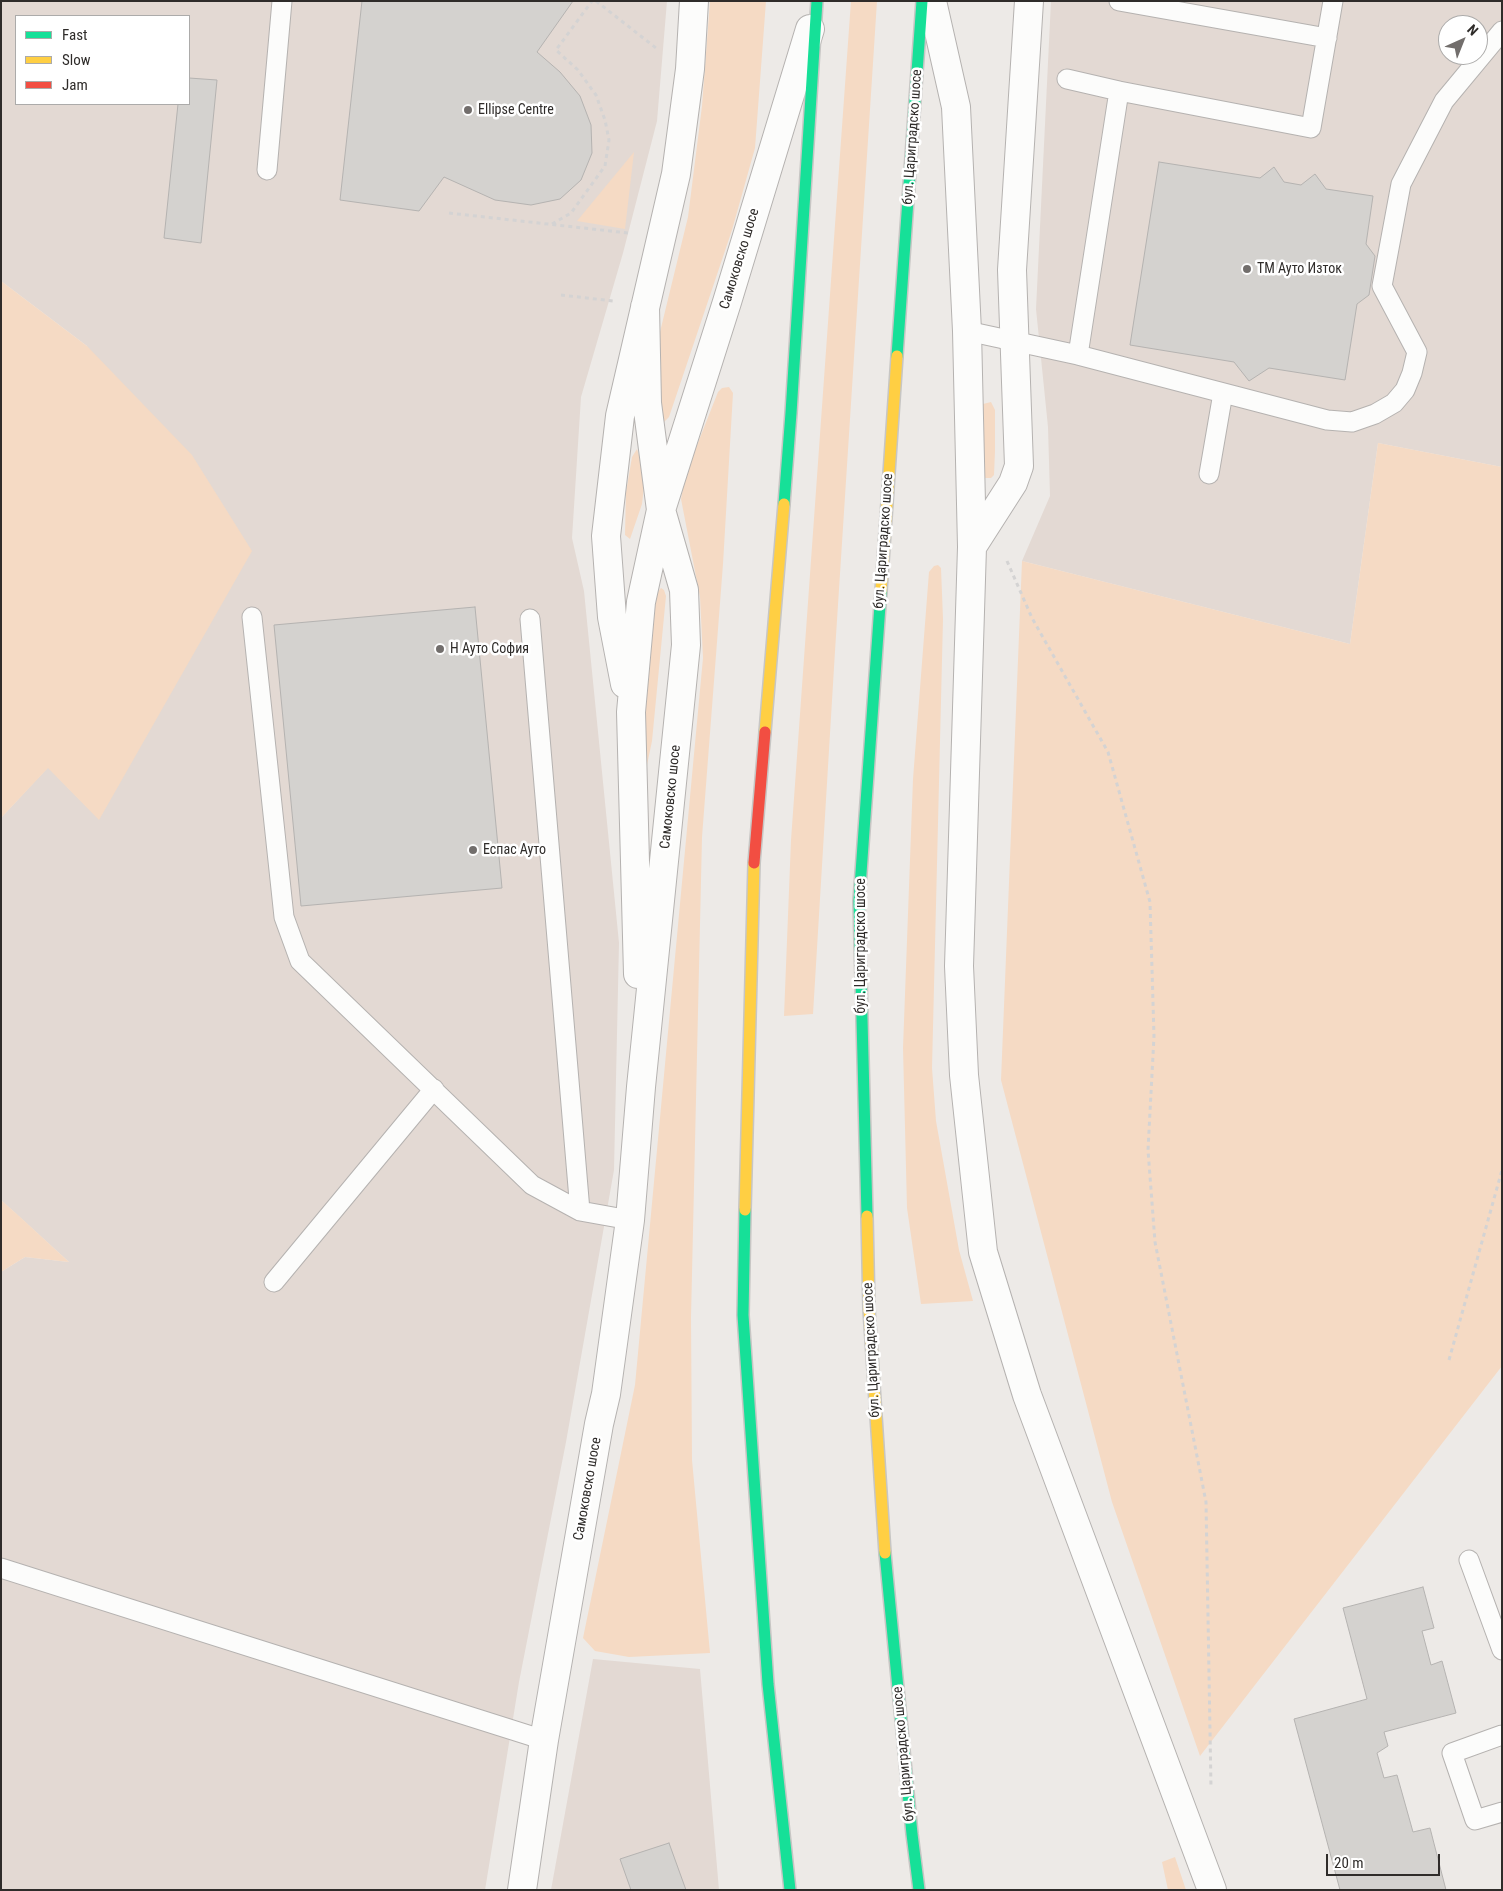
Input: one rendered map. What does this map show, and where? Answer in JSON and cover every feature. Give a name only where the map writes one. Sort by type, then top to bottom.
[{"type":"highway","name":"бул. Цариградско шосе","points":[[919,1890],[883,1527],[869,1309],[859,901],[922,1]]},
{"type":"highway","points":[[790,1890],[768,1684],[743,1315],[753,875],[791,413],[817,4]]},
{"type":"street","points":[[631,712],[612,617],[606,536],[632,305],[676,174],[690,69],[694,1]]},
{"type":"street","points":[[932,1],[956,107],[967,331],[972,547],[959,966],[964,1075],[983,1252],[1027,1395],[1212,1890]]},
{"type":"street","points":[[972,547],[1013,483],[1019,466],[1012,270],[1029,1]]},
{"type":"street","name":"Самоковско шосе","points":[[641,1087],[631,712],[641,602],[662,510],[817,4]]},
{"type":"street","points":[[632,305],[662,510]]},
{"type":"street","name":"Самоковско шосе","points":[[522,1890],[544,1740],[599,1424],[606,1394],[630,1220],[641,1087],[686,645],[684,590],[662,510]]},
{"type":"lane","points":[[267,170],[282,1]]},
{"type":"lane","points":[[1119,1],[1327,38]]},
{"type":"lane","points":[[1068,79],[1119,91],[1311,128],[1333,1]]},
{"type":"lane","points":[[967,331],[1078,355],[1327,420],[1352,422],[1376,414],[1394,402],[1405,390],[1412,373],[1417,352],[1382,286],[1401,184],[1444,101],[1502,32]]},
{"type":"lane","points":[[1078,355],[1119,91]]},
{"type":"lane","points":[[1209,474],[1224,393]]},
{"type":"lane","points":[[252,616],[284,916],[300,961],[532,1185],[580,1211],[630,1220]]},
{"type":"lane","points":[[530,619],[580,1211]]},
{"type":"lane","points":[[274,1282],[434,1089]]},
{"type":"lane","points":[[1469,1560],[1502,1650]]},
{"type":"lane","points":[[1,1568],[544,1740]]},
{"type":"lane","points":[[1502,1735],[1452,1753],[1475,1820],[1502,1812]]},
{"type":"path","points":[[552,224],[571,213],[606,166],[609,140],[605,120],[596,96],[578,70],[556,50],[594,1],[658,49]]},
{"type":"path","points":[[449,212],[637,234]]},
{"type":"path","points":[[561,295],[632,305]]},
{"type":"path","points":[[972,547],[1006,559],[1032,618],[1108,752],[1150,902],[1154,1036],[1149,1159],[1155,1242],[1206,1502],[1212,1794]]},
{"type":"path","points":[[1449,1360],[1502,1170]]},
{"type":"shaded area","points":[[1,1],[667,1],[657,121],[623,253],[581,397],[572,538],[584,591],[619,943],[614,1170],[566,1442],[519,1682],[485,1890],[1,1890],[1,1272],[25,1257],[69,1262],[1,1200],[1,818],[48,767],[99,819],[87,346],[1,281]]},
{"type":"shaded area","points":[[710,1],[766,1],[755,148],[732,230],[669,417],[664,422],[659,421],[654,402],[660,332],[688,217],[702,106]]},
{"type":"shaded area","points":[[851,1],[877,1],[813,1014],[784,1016],[791,840]]},
{"type":"shaded area","points":[[1051,1],[1502,1],[1502,467],[1378,443],[1350,644],[1022,561],[1050,496],[1048,427],[1036,309]]},
{"type":"shaded area","points":[[634,152],[625,229],[577,221]]},
{"type":"shaded area","points":[[1,281],[87,346],[192,455],[252,551],[99,820],[48,768],[1,818]]},
{"type":"shaded area","points":[[729,387],[733,393],[723,564],[702,837],[691,1317],[692,1460],[710,1653],[629,1657],[595,1651],[583,1638],[635,1385],[703,658],[700,597],[681,499],[686,473],[718,392],[722,388]]},
{"type":"shaded area","points":[[991,402],[995,410],[994,475],[991,478],[986,478],[983,477],[981,407],[983,404]]},
{"type":"shaded area","points":[[1378,443],[1502,467],[1502,1366],[1200,1756],[1112,1502],[1001,1080],[1022,561],[1350,644]]},
{"type":"shaded area","points":[[637,449],[643,468],[644,486],[642,504],[630,539],[625,535],[626,492],[632,457]]},
{"type":"shaded area","points":[[938,565],[941,568],[943,619],[932,1068],[936,1121],[959,1250],[973,1301],[921,1304],[907,1208],[903,1048],[913,779],[929,572],[934,566]]},
{"type":"shaded area","points":[[661,588],[666,596],[652,741],[647,765],[643,766],[643,701],[650,604]]},
{"type":"shaded area","points":[[1,1200],[69,1262],[25,1257],[1,1272]]},
{"type":"shaded area","points":[[593,1659],[700,1669],[719,1890],[551,1890]]},
{"type":"shaded area","points":[[1175,1857],[1186,1890],[1168,1890],[1162,1862]]},
{"type":"building","name":"Ellipse Centre","points":[[362,1],[573,1],[537,52],[560,72],[580,96],[591,125],[592,153],[581,180],[560,199],[531,205],[495,200],[444,177],[419,211],[340,200]]},
{"type":"building","points":[[190,78],[217,80],[201,243],[164,238],[178,105],[190,105]]},
{"type":"building","points":[[1159,162],[1260,178],[1274,167],[1284,182],[1301,185],[1315,174],[1326,189],[1373,196],[1366,244],[1375,256],[1369,295],[1357,304],[1345,380],[1269,368],[1249,381],[1234,362],[1130,345]]},
{"type":"building","points":[[475,607],[502,888],[301,906],[274,625]]},
{"type":"building","points":[[1423,1587],[1434,1628],[1422,1631],[1431,1665],[1442,1661],[1456,1713],[1384,1732],[1388,1746],[1377,1753],[1384,1778],[1397,1775],[1413,1832],[1430,1828],[1446,1890],[1340,1890],[1294,1719],[1367,1699],[1343,1608]]},
{"type":"building","points":[[669,1843],[686,1890],[631,1890],[620,1859]]},
{"type":"traffic: fast","points":[[784,504],[817,1]]},
{"type":"traffic: fast","points":[[897,356],[922,1]]},
{"type":"traffic: fast","points":[[867,1216],[859,901],[881,591]]},
{"type":"traffic: fast","points":[[745,1210],[743,1315],[768,1684],[790,1890]]},
{"type":"traffic: fast","points":[[885,1553],[919,1890]]},
{"type":"traffic: slow","points":[[881,591],[897,356]]},
{"type":"traffic: slow","points":[[765,732],[784,504]]},
{"type":"traffic: slow","points":[[745,1210],[754,863]]},
{"type":"traffic: slow","points":[[867,1216],[869,1309],[885,1553]]},
{"type":"traffic: jam","points":[[754,863],[765,732]]},
{"type":"place","name":"Ellipse Centre","points":[[468,110]]},
{"type":"place","name":"ТМ Ауто Изток","points":[[1247,269]]},
{"type":"place","name":"Н Ауто София","points":[[440,649]]},
{"type":"place","name":"Еспас Ауто","points":[[473,850]]}]
